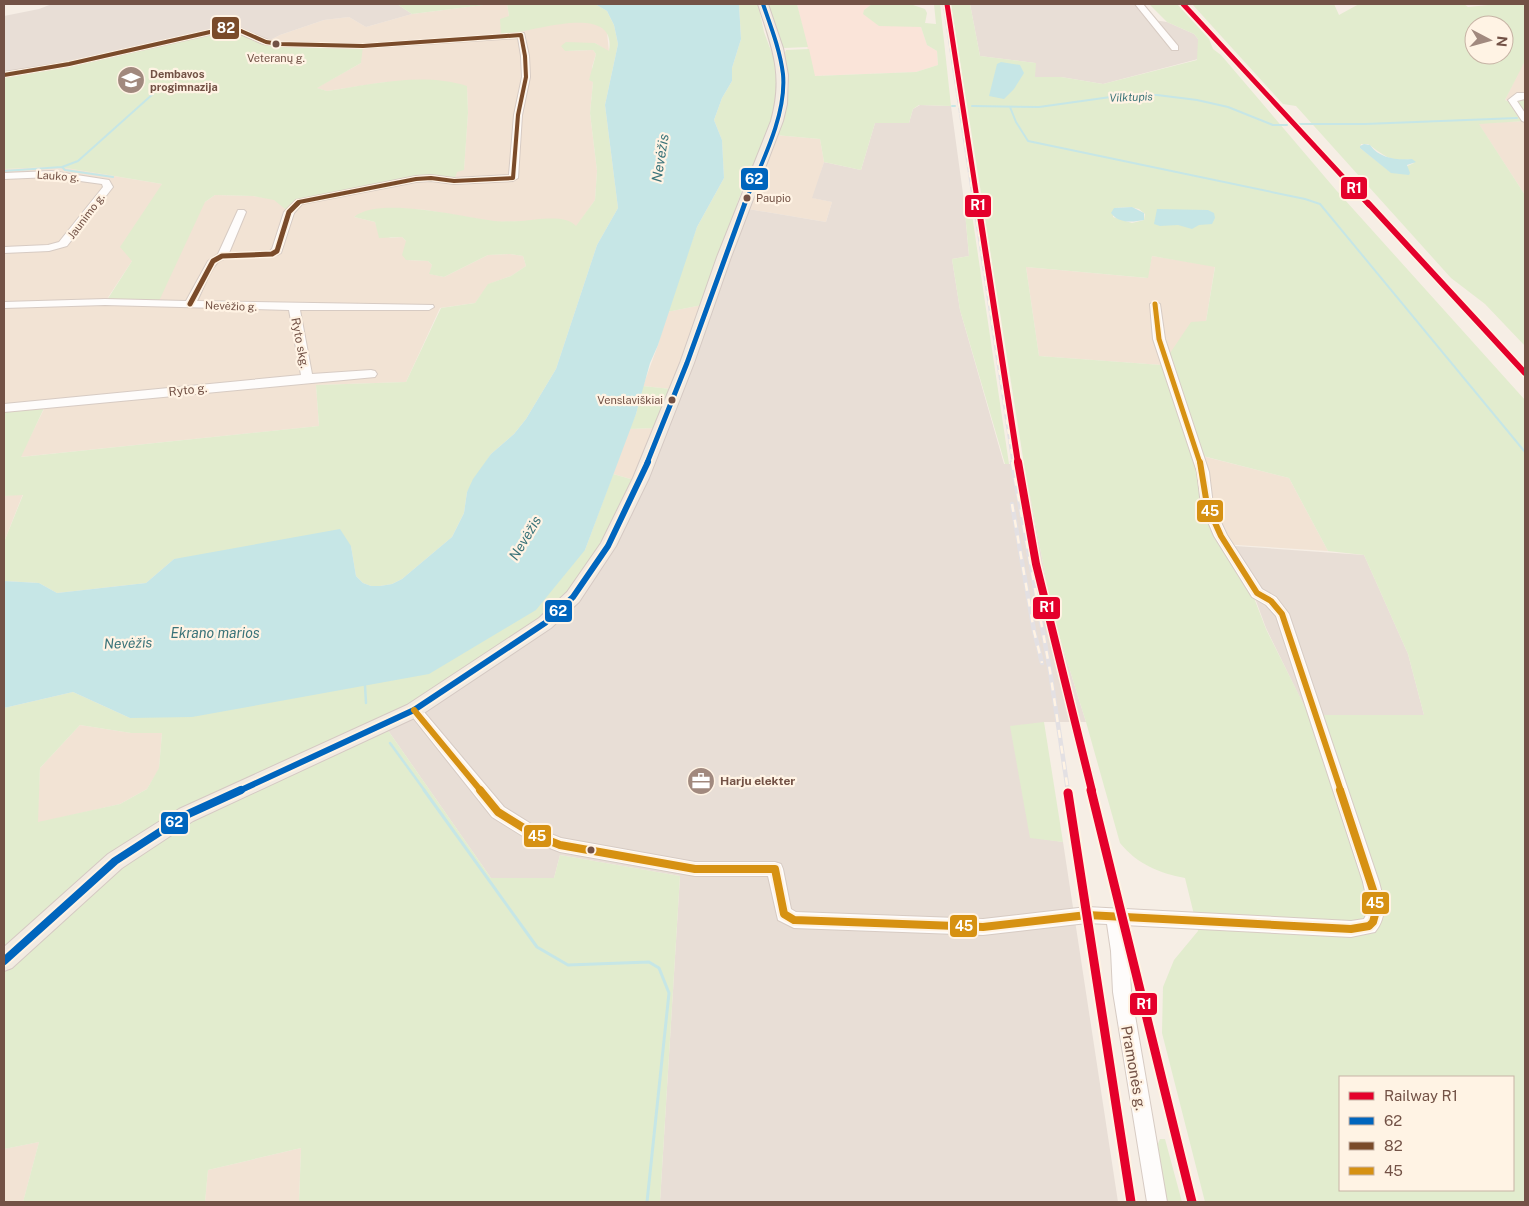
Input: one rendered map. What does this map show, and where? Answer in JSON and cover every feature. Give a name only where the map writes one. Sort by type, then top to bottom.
[{"type":"main road","points":[[4,961],[115,861],[186,816],[239,790],[362,736],[414,710],[545,623],[561,609],[585,582],[608,546],[624,514],[662,428],[724,257],[763,161],[783,102],[784,78],[780,56],[763,4]]},
{"type":"street","points":[[1139,4],[1175,48]]},
{"type":"street","points":[[4,75],[69,64],[232,27],[266,42],[278,44],[363,46],[521,34],[527,70],[524,92],[518,113],[513,178],[454,181],[431,178],[416,179],[299,202],[289,212],[277,251],[272,254],[222,256],[212,261],[190,304]]},
{"type":"street","points":[[1521,96],[1512,100],[1512,103],[1525,119]]},
{"type":"street","name":"Lauko g.","points":[[4,176],[64,175],[102,180],[106,182],[108,187]]},
{"type":"street","name":"Jaunimo g.","points":[[4,250],[49,248],[63,244],[108,187]]},
{"type":"street","points":[[222,256],[241,212]]},
{"type":"street","name":"Nevėžio g.","points":[[4,305],[76,302],[294,307],[429,307]]},
{"type":"street","points":[[414,710],[498,812],[535,835],[560,845],[695,868],[775,870],[784,914],[794,920],[983,927],[1076,916],[1361,929],[1373,922],[1376,917],[1376,900],[1282,614],[1271,601],[1257,593],[1221,536],[1207,505],[1203,472],[1198,454],[1159,339],[1155,304]]},
{"type":"street","name":"Ryto skg.","points":[[294,307],[307,378]]},
{"type":"street","name":"Ryto g.","points":[[4,408],[307,378],[372,374]]},
{"type":"street","name":"Pramonės g.","points":[[1114,917],[1120,951],[1122,992],[1157,1202]]},
{"type":"shaded area","points":[[52,4],[397,4],[412,14],[366,27],[349,17],[324,20],[280,35],[266,42],[4,75],[4,16],[39,9]]},
{"type":"shaded area","points":[[492,4],[507,4],[509,16],[529,29],[543,22],[586,15],[601,22],[607,32],[609,52],[595,43],[566,51],[593,50],[596,54],[592,67],[593,82],[590,113],[597,171],[595,200],[576,227],[560,220],[496,222],[426,210],[395,208],[376,210],[354,217],[375,222],[378,230],[390,238],[402,237],[406,241],[406,260],[428,261],[432,265],[430,274],[444,277],[488,255],[510,254],[523,256],[526,266],[511,276],[489,284],[475,303],[440,308],[406,382],[316,385],[319,426],[20,457],[45,407],[4,411],[4,169],[66,168],[162,184],[132,261],[107,299],[205,202],[215,195],[253,196],[299,202],[464,169],[468,113],[467,86],[386,82],[327,91],[316,88],[361,63],[266,42],[280,35],[324,20],[349,17],[366,27],[412,14]]},
{"type":"shaded area","points":[[797,4],[872,4],[864,10],[921,27],[927,45],[937,51],[938,65],[916,72],[814,76]]},
{"type":"shaded area","points":[[970,4],[1139,4],[1154,20],[1167,22],[1194,34],[1198,39],[1198,59],[1103,84],[1061,77],[1034,77],[1035,63],[980,56]]},
{"type":"shaded area","points":[[1524,61],[1525,96],[1517,96],[1512,103],[1505,100]]},
{"type":"shaded area","points":[[920,105],[951,106],[964,201],[969,256],[952,259],[960,310],[1004,464],[1024,464],[1053,616],[1086,722],[1044,722],[1030,837],[1063,842],[1118,1202],[660,1202],[680,876],[560,855],[554,878],[491,878],[387,729],[608,555],[748,209],[826,222],[832,202],[812,198],[824,162],[861,170],[875,123],[909,123],[913,109]]},
{"type":"shaded area","points":[[1525,121],[1525,195],[1478,123]]},
{"type":"shaded area","points":[[775,135],[820,139],[824,162],[813,198],[832,202],[826,222],[748,209]]},
{"type":"shaded area","points":[[1152,256],[1215,266],[1206,321],[1162,365],[1039,356],[1026,267],[1147,278]]},
{"type":"shaded area","points":[[702,305],[671,389],[643,386],[658,345],[667,312]]},
{"type":"shaded area","points":[[656,428],[634,480],[613,474],[629,429]]},
{"type":"shaded area","points":[[1198,455],[1289,478],[1328,551],[1221,544]]},
{"type":"shaded area","points":[[23,494],[4,542],[4,496]]},
{"type":"shaded area","points":[[1221,545],[1364,555],[1408,654],[1424,715],[1309,716],[1266,628],[1256,601]]},
{"type":"shaded area","points":[[80,725],[131,733],[162,733],[159,769],[147,789],[120,804],[37,823],[40,768]]},
{"type":"shaded area","points":[[39,1142],[23,1202],[4,1202],[4,1149]]},
{"type":"shaded area","points":[[301,1148],[299,1202],[205,1202],[208,1170]]},
{"type":"green space","points":[[397,4],[492,4],[412,14]]},
{"type":"green space","points":[[507,4],[595,4],[607,11],[614,25],[618,44],[605,105],[618,208],[597,245],[556,369],[526,419],[514,434],[491,454],[467,492],[464,513],[452,537],[402,579],[392,584],[380,586],[371,586],[363,583],[356,576],[351,546],[174,559],[146,583],[57,593],[39,583],[4,581],[4,542],[23,495],[4,496],[4,411],[45,406],[21,457],[319,426],[316,385],[406,382],[441,308],[475,303],[488,284],[511,276],[526,266],[523,256],[510,254],[488,255],[444,277],[429,274],[432,265],[428,261],[406,260],[402,255],[406,241],[402,237],[379,238],[375,222],[354,217],[366,211],[382,208],[401,208],[442,212],[497,221],[558,219],[571,222],[576,226],[595,200],[597,171],[590,113],[593,82],[589,80],[596,54],[593,50],[565,51],[561,46],[566,42],[595,43],[609,51],[608,36],[600,27],[586,23],[569,23],[501,35],[500,19],[509,16]]},
{"type":"green space","points":[[739,4],[758,4],[764,32],[780,75],[779,102],[751,177],[743,188],[737,204],[738,209],[702,305],[667,312],[697,227],[724,178],[722,140],[714,120],[722,98],[732,81],[732,68],[741,39]]},
{"type":"green space","points":[[765,4],[797,4],[808,47],[785,48],[779,46]]},
{"type":"green space","points":[[872,4],[910,4],[925,9],[927,13],[925,23],[936,24],[934,4],[940,4],[951,106],[919,105],[913,109],[909,123],[875,123],[861,170],[824,162],[820,139],[775,135],[788,96],[788,78],[783,56],[786,50],[809,49],[815,76],[916,72],[938,65],[937,51],[927,45],[921,27],[879,26],[863,14],[864,10]]},
{"type":"green space","points":[[951,4],[970,4],[980,56],[1036,63],[1035,77],[1061,77],[1103,84],[1197,60],[1198,39],[1194,34],[1167,22],[1149,4],[1177,4],[1209,39],[1213,49],[1221,55],[1336,190],[1525,400],[1525,1202],[1205,1202],[1162,1033],[1163,987],[1174,960],[1198,931],[1185,878],[1157,870],[1141,862],[1120,843],[1086,722],[1053,616],[1024,464]],"holes":[[[1130,207],[1139,209],[1145,214],[1144,220],[1132,223],[1113,217],[1114,208]],[[1152,256],[1215,267],[1206,321],[1191,322],[1162,365],[1039,356],[1026,267],[1148,278]],[[1199,455],[1289,478],[1328,551],[1364,555],[1408,654],[1424,715],[1309,715],[1266,629],[1251,590],[1221,545]]]},
{"type":"green space","points":[[1192,4],[1334,4],[1339,15],[1359,4],[1464,4],[1468,7],[1525,4],[1525,61],[1505,100],[1512,103],[1517,96],[1525,96],[1525,121],[1479,124],[1525,195],[1525,346],[1485,304],[1451,278],[1296,106],[1283,104]],"holes":[[[1361,144],[1368,144],[1391,158],[1396,160],[1409,159],[1414,163],[1392,173],[1360,148]]]},
{"type":"green space","points":[[232,27],[266,42],[363,46],[361,63],[317,88],[327,91],[415,80],[433,80],[467,86],[468,113],[464,170],[457,172],[454,181],[431,178],[299,202],[289,212],[274,200],[253,196],[215,195],[205,202],[159,301],[107,300],[132,261],[120,247],[162,184],[66,168],[4,169],[4,75]]},
{"type":"green space","points":[[964,201],[970,201],[1009,464],[1005,464],[960,310],[952,259],[969,256]]},
{"type":"green space","points":[[643,386],[671,389],[656,428],[629,429],[636,414]]},
{"type":"green space","points":[[613,474],[634,480],[603,543],[580,579],[541,620],[403,708],[237,784],[12,945],[4,953],[4,708],[73,692],[130,718],[585,550]],"holes":[[[80,725],[131,733],[162,733],[159,768],[147,789],[120,804],[38,822],[40,768]]]},
{"type":"green space","points":[[1044,722],[1063,842],[1030,838],[1010,726]]},
{"type":"green space","points":[[387,729],[491,878],[554,878],[560,855],[680,876],[660,1202],[299,1202],[301,1148],[208,1170],[205,1202],[23,1202],[39,1142],[4,1149],[4,961],[37,929],[156,833]]},
{"type":"green space","points":[[1160,1139],[1165,1139],[1182,1202],[1165,1202],[1157,1146]]},
{"type":"water","name":"Ekrano marios","points":[[595,4],[739,4],[741,39],[732,68],[732,81],[722,98],[714,120],[722,140],[724,178],[697,227],[658,345],[650,363],[636,414],[585,550],[536,610],[429,674],[192,717],[130,718],[73,692],[4,708],[4,581],[39,583],[57,593],[146,583],[174,559],[340,529],[351,546],[356,576],[363,583],[371,586],[380,586],[392,584],[402,579],[452,537],[464,513],[467,492],[473,479],[491,454],[514,434],[526,419],[556,369],[597,245],[618,208],[605,105],[618,44],[614,25],[607,11]]},
{"type":"water","points":[[1001,62],[1020,65],[1024,73],[1014,89],[1004,99],[989,96],[997,64]]},
{"type":"water","points":[[1364,144],[1370,145],[1384,156],[1395,159],[1412,159],[1416,162],[1407,165],[1409,175],[1391,173],[1360,148]]},
{"type":"water","points":[[1132,207],[1144,213],[1144,220],[1122,221],[1111,213],[1114,208]]},
{"type":"water","points":[[1157,209],[1208,210],[1214,213],[1215,218],[1212,224],[1199,225],[1192,229],[1178,225],[1160,226],[1154,224]]},
{"type":"waterway","points":[[62,167],[78,161],[154,93]]},
{"type":"waterway","name":"Vilktupis","points":[[972,106],[1039,107],[1125,95],[1157,95],[1197,100],[1228,107],[1273,125],[1287,125]]},
{"type":"waterway","points":[[1010,107],[1016,122],[1028,141],[1305,199],[1320,204],[1525,452]]},
{"type":"waterway","name":"Vilktupis","points":[[1300,124],[1365,124],[1517,118]]},
{"type":"waterway","points":[[4,171],[62,167]]},
{"type":"waterway","points":[[62,167],[65,170],[113,177]]},
{"type":"waterway","points":[[365,686],[366,703]]},
{"type":"waterway","points":[[390,743],[425,791]]},
{"type":"waterway","points":[[424,790],[537,947],[568,965],[649,962],[659,968],[669,993],[647,1202]]},
{"type":"railway","points":[[944,4],[1013,463]]},
{"type":"railway","points":[[1183,4],[1525,373]]},
{"type":"railway","points":[[1012,462],[1050,671],[1068,791]]},
{"type":"railway","points":[[1012,504],[1034,631],[1042,663]]},
{"type":"railway","points":[[1068,790],[1131,1202]]},
{"type":"rail line","name":"R1","points":[[947,4],[1018,464],[1036,564],[1192,1202]]},
{"type":"rail line","name":"R1","points":[[1183,4],[1525,373]]},
{"type":"rail line","name":"R1","points":[[1068,793],[1131,1202]]},
{"type":"transit line","name":"62","points":[[4,961],[115,861],[186,815],[414,710],[545,623],[573,597],[608,546],[641,478],[687,363],[724,257],[777,121],[783,89],[783,75],[778,48],[763,4]]},
{"type":"transit line","name":"82","points":[[4,75],[69,64],[232,27],[266,42],[279,44],[363,46],[521,35],[526,77],[518,115],[513,178],[454,181],[431,178],[416,179],[299,202],[289,212],[277,251],[272,254],[222,256],[213,261],[190,304]]},
{"type":"transit line","name":"45","points":[[414,710],[498,812],[535,835],[560,845],[695,869],[775,869],[784,914],[794,920],[983,927],[1087,915],[1351,929],[1369,926],[1373,922],[1376,911],[1371,882],[1282,614],[1271,601],[1257,593],[1221,536],[1207,505],[1203,472],[1159,339],[1155,304]]},
{"type":"place","name":"Veteranų g.","points":[[276,44]]},
{"type":"place","name":"Dembavos progimnazija","points":[[131,80]]},
{"type":"place","name":"Paupio","points":[[747,198]]},
{"type":"place","name":"Venslaviškiai","points":[[672,400]]},
{"type":"place","name":"Harju elekter","points":[[701,781]]},
{"type":"water label","name":"Nevėžis","points":[[660,158]]},
{"type":"water label","name":"Nevėžis","points":[[525,538]]},
{"type":"water label","name":"Nevėžis","points":[[128,643]]}]
